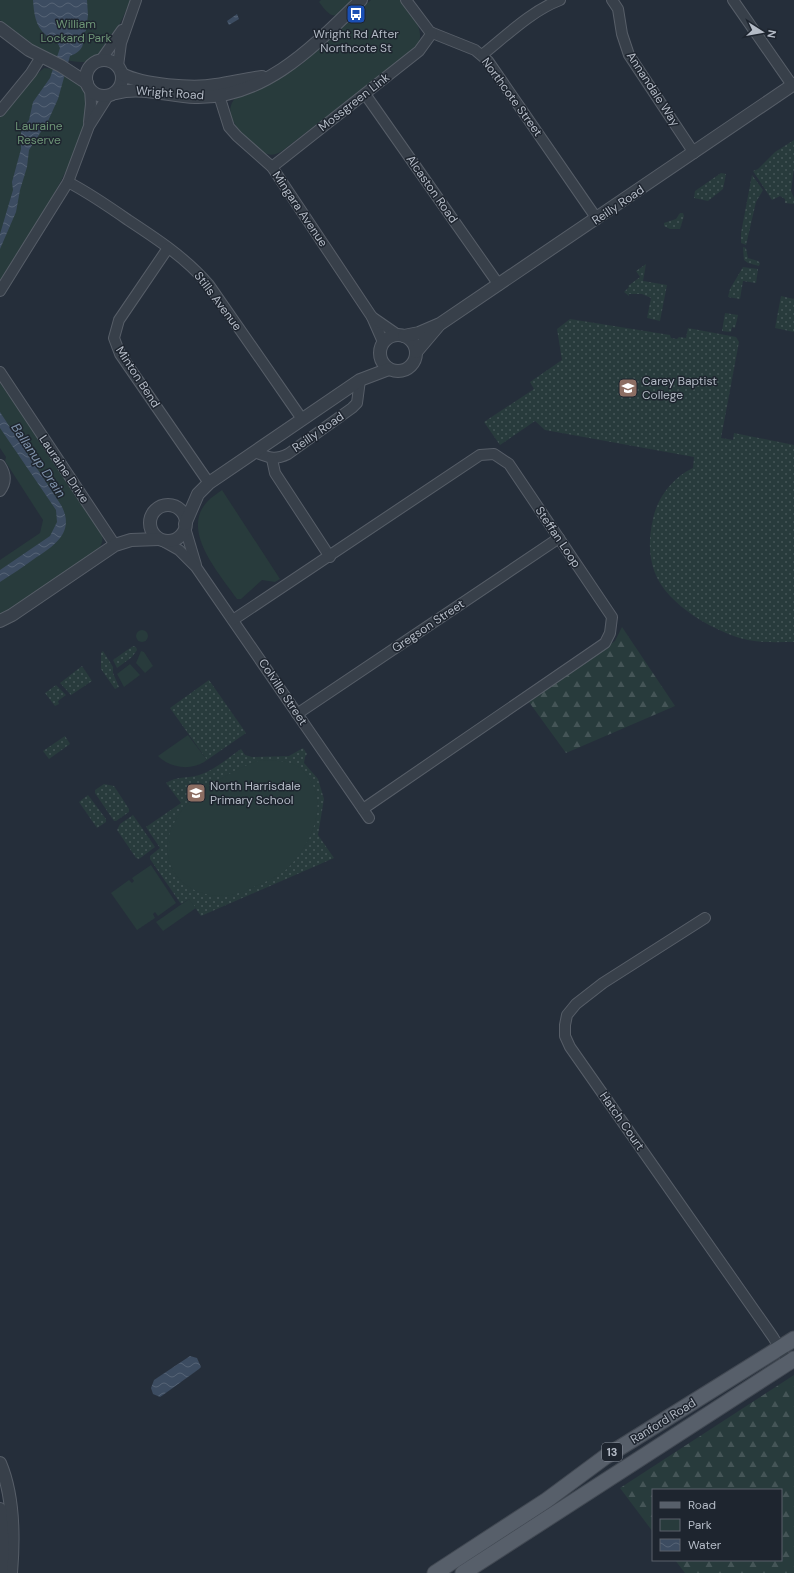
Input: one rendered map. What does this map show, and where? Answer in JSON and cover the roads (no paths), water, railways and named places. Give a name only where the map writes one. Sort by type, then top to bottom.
[{"type":"main road","name":"Ranford Road","points":[[435,1573],[547,1500],[605,1457],[781,1349],[794,1339]]},
{"type":"main road","name":"Ranford Road","points":[[463,1573],[791,1360]]},
{"type":"street","points":[[89,126],[122,82],[120,70],[120,48],[126,24],[136,0]]},
{"type":"street","name":"Wright Road","points":[[120,70],[132,79],[151,83],[195,86],[218,90],[243,89],[300,58],[361,0]]},
{"type":"street","name":"Northcote Street","points":[[406,0],[422,23],[432,33],[466,46],[482,55],[597,219]]},
{"type":"street","points":[[482,55],[532,16],[551,3],[560,0]]},
{"type":"street","name":"Annandale Way","points":[[612,0],[618,9],[622,34],[629,55],[694,153]]},
{"type":"street","points":[[733,0],[793,84]]},
{"type":"street","points":[[66,68],[90,67],[101,60],[126,24]]},
{"type":"street","points":[[0,28],[45,59],[66,68],[98,95],[112,95]]},
{"type":"street","name":"Mossgreen Link","points":[[272,166],[419,51],[432,33]]},
{"type":"street","points":[[0,112],[31,73],[45,59]]},
{"type":"street","points":[[101,60],[110,61],[120,70]]},
{"type":"street","points":[[0,291],[68,182],[89,126],[91,104],[86,75],[90,67]]},
{"type":"street","name":"Reilly Road","points":[[401,336],[419,333],[440,324],[597,219],[793,84]]},
{"type":"street","name":"Wright Road","points":[[112,95],[139,91],[196,97],[218,90]]},
{"type":"street","name":"Mingara Avenue","points":[[218,90],[226,119],[232,132],[272,166],[372,317],[383,342]]},
{"type":"street","name":"Alcaston Road","points":[[365,94],[498,285]]},
{"type":"street","name":"Stills Avenue","points":[[68,182],[86,192],[187,262],[209,285],[302,420]]},
{"type":"street","name":"Minton Bend","points":[[168,248],[119,320],[114,338],[120,354],[209,483]]},
{"type":"street","name":"Mingara Avenue","points":[[372,317],[401,336]]},
{"type":"street","name":"Reilly Road","points":[[416,352],[440,324]]},
{"type":"street","points":[[392,336],[401,336],[412,342],[416,352],[413,363],[405,370],[394,371],[389,369],[380,358],[379,352],[383,342],[392,336]]},
{"type":"street","name":"Reilly Road","points":[[272,458],[277,459],[288,454],[352,408],[357,403],[361,380],[380,358]]},
{"type":"street","name":"Reilly Road","points":[[185,526],[198,494],[209,483],[361,380],[389,369]]},
{"type":"street","name":"Lauraine Drive","points":[[0,372],[115,545]]},
{"type":"street","points":[[254,452],[272,458],[275,473],[330,557]]},
{"type":"street","name":"Steffan Loop","points":[[233,620],[330,557],[480,455],[488,454],[500,457],[509,464],[612,617],[610,633],[605,643],[363,809]]},
{"type":"street","points":[[0,465],[5,476],[4,485],[0,491]]},
{"type":"street","name":"Reilly Road","points":[[168,506],[198,494]]},
{"type":"street","points":[[0,621],[12,615],[115,545],[131,540],[175,540],[179,537],[185,526],[183,515],[180,511],[168,506],[158,508],[131,540]]},
{"type":"street","points":[[151,518],[151,529],[161,540]]},
{"type":"street","name":"Colville Street","points":[[185,526],[196,567]]},
{"type":"street","name":"Gregson Street","points":[[297,714],[558,538]]},
{"type":"street","name":"Colville Street","points":[[161,540],[179,550],[196,567],[369,818]]},
{"type":"street","points":[[0,626],[12,615]]},
{"type":"street","name":"Hatch Court","points":[[705,918],[586,995],[567,1016],[565,1036],[570,1047],[781,1349],[791,1360]]},
{"type":"street","points":[[0,1463],[8,1494],[12,1533],[11,1573]]},
{"type":"street","points":[[0,1510],[3,1546],[1,1573]]},
{"type":"water","points":[[33,0],[87,0],[88,15],[86,31],[81,34],[83,44],[81,49],[70,56],[58,99],[48,121],[29,150],[27,167],[20,190],[16,212],[0,249],[0,234],[13,190],[12,182],[21,149],[21,131],[29,120],[33,102],[50,78],[60,48],[56,42],[39,28]]},
{"type":"water","points":[[237,14],[239,19],[229,25],[227,21]]},
{"type":"water","points":[[0,412],[61,505],[66,523],[61,537],[49,549],[0,582],[0,570],[50,536],[57,522],[56,510],[0,428]]},
{"type":"water","points":[[190,1356],[197,1358],[201,1367],[160,1397],[153,1394],[151,1388],[154,1380]]},
{"type":"place","name":"Wright Rd After Northcote St","points":[[356,14]]},
{"type":"place","name":"Carey Baptist College","points":[[628,388]]},
{"type":"place","name":"North Harrisdale Primary School","points":[[196,793]]},
{"type":"park label","name":"William Lockard Park","points":[[76,31]]},
{"type":"park label","name":"Lauraine Reserve","points":[[39,133]]},
{"type":"water label","name":"Ballanup Drain","points":[[39,460]]}]
